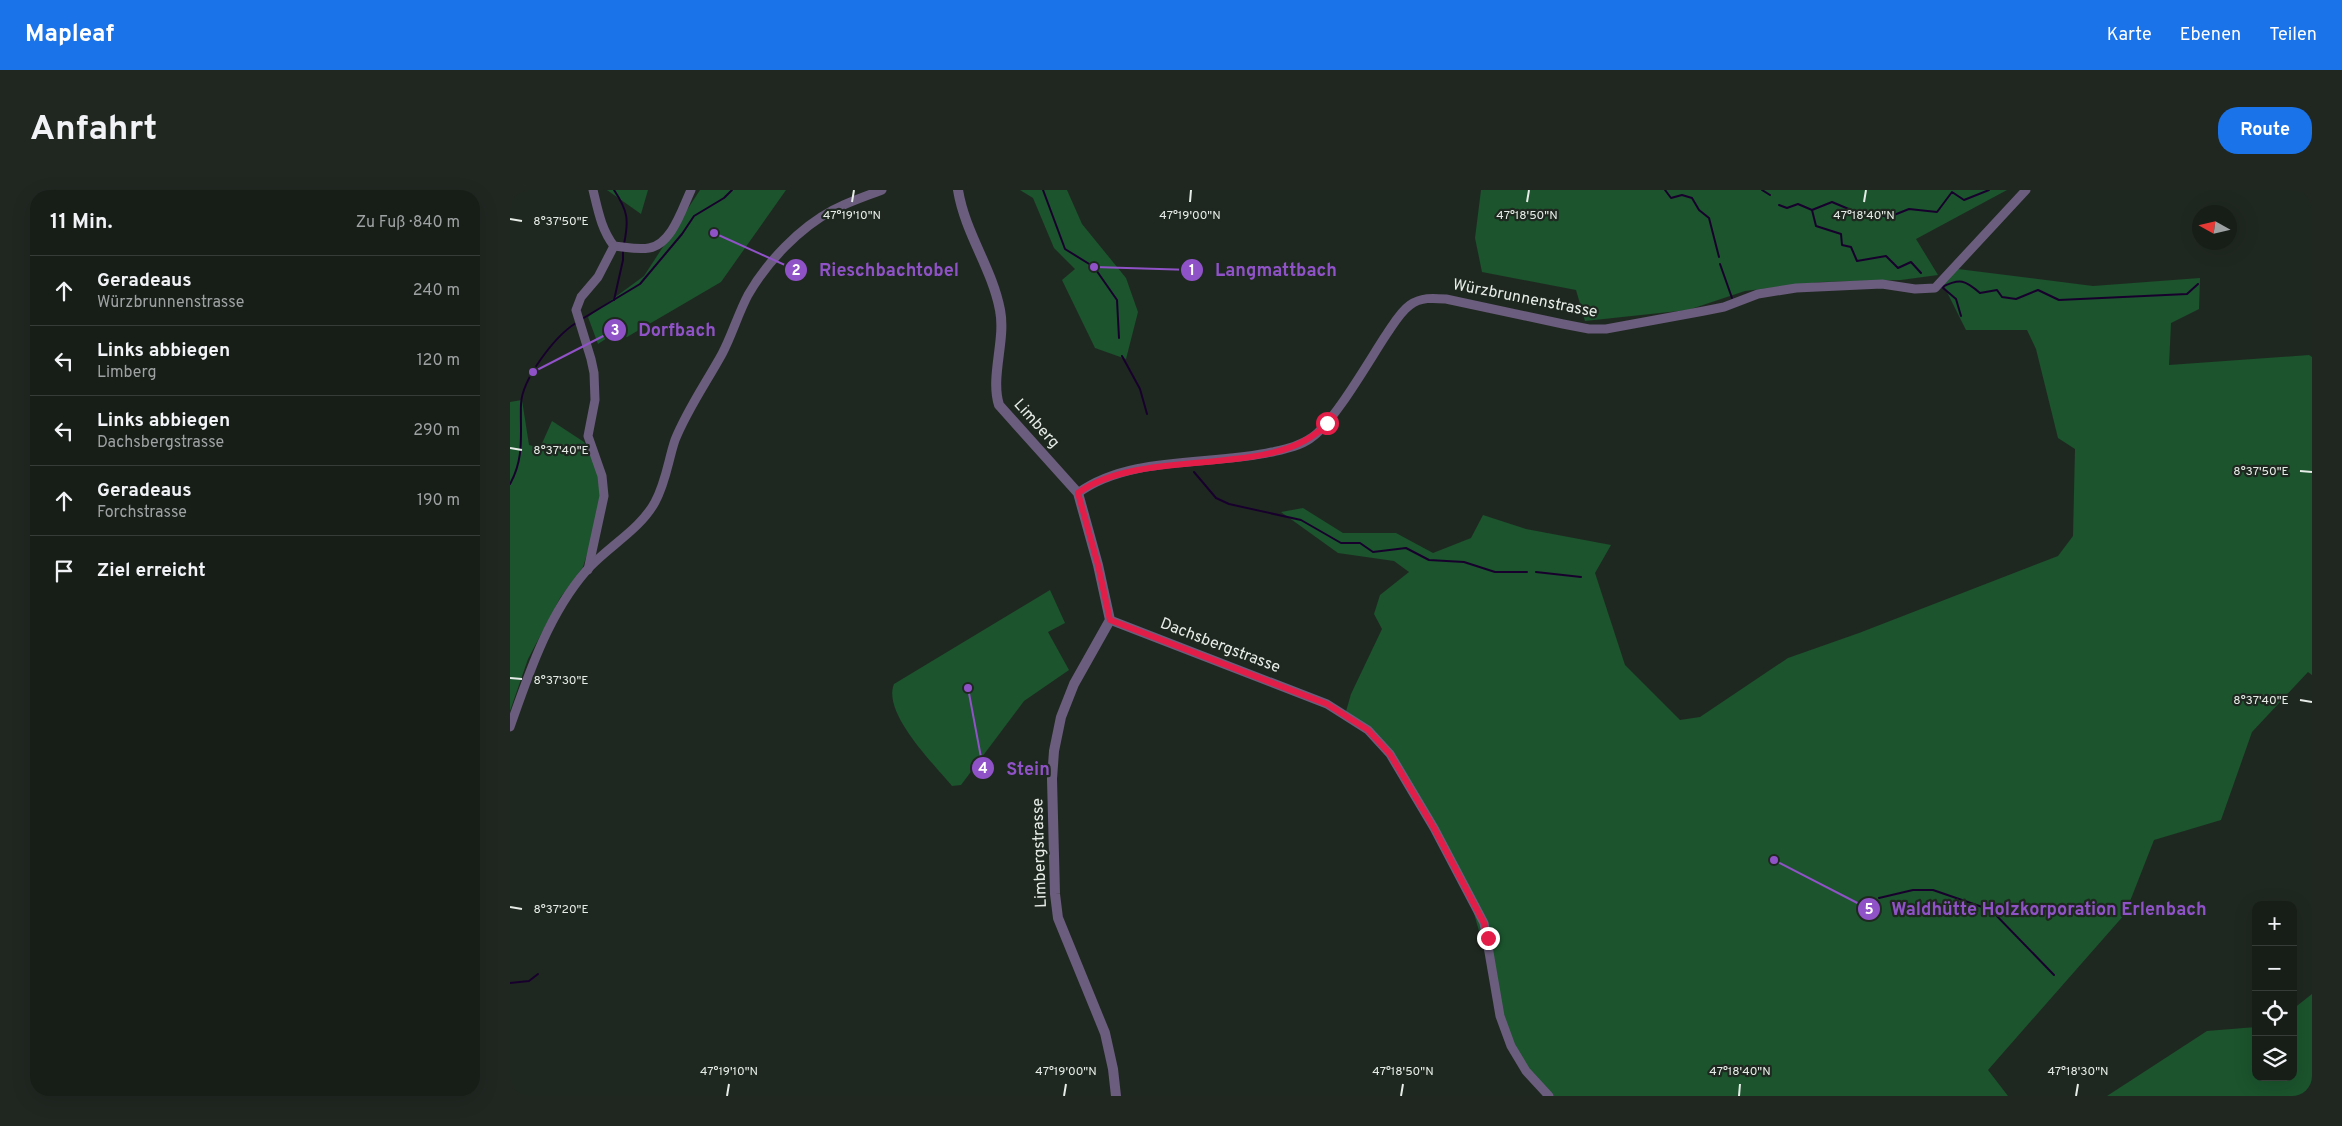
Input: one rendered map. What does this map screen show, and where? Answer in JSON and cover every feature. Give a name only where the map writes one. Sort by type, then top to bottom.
[{"type":"street","points":[[593,190],[600,220],[621,247]]},
{"type":"street","points":[[621,247],[650,248],[663,241],[691,190]]},
{"type":"street","points":[[510,727],[529,673],[565,599],[588,570],[641,520],[655,503],[683,422],[719,358],[748,295],[785,248],[809,225],[833,210],[882,190]]},
{"type":"street","name":"Limberg","points":[[958,190],[968,226],[996,292],[1000,309],[1000,348],[996,387],[999,406],[1078,493],[1098,565],[1110,620]]},
{"type":"street","name":"Würzbrunnenstrasse","points":[[1078,493],[1085,488],[1123,472],[1154,467],[1248,458],[1281,450],[1311,439],[1327,423],[1395,322],[1410,305],[1427,298],[1446,299],[1563,324],[1606,329],[1704,312],[1724,307],[1758,294],[1796,288],[1882,284],[1915,289],[1935,288],[2026,190]]},
{"type":"street","points":[[588,570],[604,496],[602,476],[588,436],[595,400],[595,386],[591,359],[580,328],[576,305],[621,247]]},
{"type":"street","name":"Limbergstrasse","points":[[1110,620],[1084,664],[1060,716],[1054,751],[1052,779],[1055,894],[1058,918],[1105,1034],[1113,1069],[1116,1096]]},
{"type":"street","name":"Dachsbergstrasse","points":[[1110,620],[1327,704],[1368,730],[1390,754],[1434,828],[1484,923],[1502,1024],[1511,1046],[1526,1071],[1549,1096]]},
{"type":"green space","points":[[607,190],[648,190],[641,214]]},
{"type":"green space","points":[[700,190],[786,190],[721,282],[627,337],[613,334],[598,344],[588,317],[644,276]]},
{"type":"green space","points":[[1020,190],[1067,190],[1082,224],[1126,278],[1138,312],[1126,359],[1095,348],[1062,280],[1075,269],[1054,248],[1033,198]]},
{"type":"green space","points":[[1481,190],[2007,190],[1916,239],[1938,275],[1901,280],[1821,282],[1745,291],[1688,310],[1585,321],[1576,290],[1482,272],[1475,238]]},
{"type":"green space","points":[[1958,269],[2093,286],[2200,278],[2199,309],[2171,323],[2169,365],[2309,355],[2312,357],[2312,675],[2308,672],[2252,732],[2221,820],[2154,840],[2125,914],[1988,1070],[2008,1096],[1549,1096],[1511,1046],[1470,899],[1390,754],[1345,715],[1351,694],[1382,629],[1374,614],[1380,595],[1409,572],[1394,561],[1338,553],[1281,512],[1303,508],[1343,533],[1396,533],[1433,553],[1471,538],[1483,515],[1526,529],[1611,545],[1595,573],[1625,665],[1680,720],[1700,717],[1788,658],[1859,633],[2058,556],[2073,536],[2075,449],[2058,438],[2036,349],[2027,330],[1966,330],[1943,284]]},
{"type":"green space","points":[[522,400],[529,445],[540,448],[552,421],[584,442],[600,472],[600,512],[583,567],[560,598],[528,659],[510,711],[510,402]]},
{"type":"green space","points":[[1050,590],[1065,623],[1048,632],[1069,670],[1024,701],[961,785],[952,786],[923,752],[902,723],[895,709],[892,696],[894,684]]},
{"type":"green space","points":[[2312,994],[2312,1096],[2107,1096],[2207,1031],[2252,1027],[2252,1081],[2297,1081],[2297,1006]]},
{"type":"waterway","points":[[614,190],[625,210],[627,228],[624,244]]},
{"type":"waterway","points":[[582,319],[640,284],[682,234],[694,216],[724,198],[732,190]]},
{"type":"waterway","points":[[1043,190],[1065,249],[1094,267],[1117,300],[1119,338]]},
{"type":"waterway","points":[[1665,190],[1671,198],[1682,195],[1692,198],[1699,210],[1709,218],[1719,257]]},
{"type":"waterway","points":[[1762,190],[1770,195]]},
{"type":"waterway","points":[[1779,205],[1787,208],[1798,204],[1812,210],[1832,202],[1851,210],[1889,217],[1909,209],[1937,212],[1952,192],[1964,200],[1989,190]]},
{"type":"waterway","points":[[1812,210],[1816,226],[1841,234],[1842,245],[1851,247],[1857,261],[1886,256],[1898,268],[1911,262],[1921,273]]},
{"type":"waterway","points":[[614,300],[623,260],[623,249]]},
{"type":"waterway","points":[[1720,264],[1732,298]]},
{"type":"waterway","points":[[1961,316],[1956,299],[1942,287],[1953,282],[1966,283],[1980,293],[1997,290],[2002,297],[2016,299],[2038,290],[2059,300],[2187,294],[2198,284]]},
{"type":"waterway","points":[[510,484],[515,474],[520,454],[521,404],[527,383],[541,359],[559,338],[576,323]]},
{"type":"waterway","points":[[1122,356],[1140,389],[1147,414]]},
{"type":"waterway","points":[[1194,472],[1216,498],[1229,504],[1301,520],[1341,543],[1360,543],[1373,552],[1406,548],[1429,560],[1464,562],[1495,572],[1527,572]]},
{"type":"waterway","points":[[1536,572],[1581,577]]},
{"type":"waterway","points":[[1879,898],[1913,890],[1933,890],[1991,910],[2054,975]]},
{"type":"waterway","points":[[510,983],[529,981],[538,974]]},
{"type":"place","name":"Rieschbachtobel","points":[[714,233]]},
{"type":"place","name":"Langmattbach","points":[[1094,267]]},
{"type":"place","name":"Dorfbach","points":[[533,372]]},
{"type":"place","name":"Stein","points":[[968,688]]},
{"type":"place","name":"Waldhütte Holzkorporation Erlenbach","points":[[1774,860]]},
{"type":"route","points":[[1327,423],[1311,439],[1281,450],[1248,458],[1154,467],[1123,472],[1085,488],[1078,493],[1098,565],[1110,620],[1327,704],[1368,730],[1390,754],[1434,828],[1471,896],[1484,923],[1488,938]]}]
